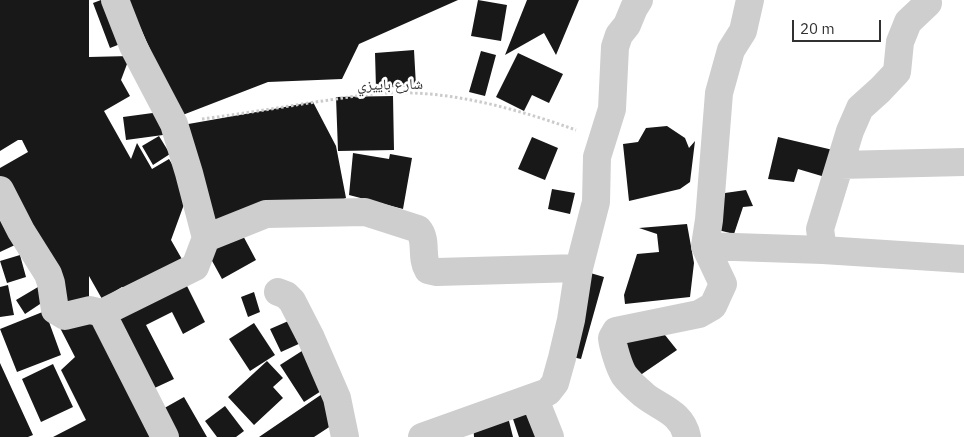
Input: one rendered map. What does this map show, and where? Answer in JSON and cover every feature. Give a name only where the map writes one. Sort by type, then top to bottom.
[{"type":"street","points":[[0,190],[21,231],[48,274],[55,310],[65,316],[90,310],[102,313],[195,267],[206,238],[174,124],[133,46],[115,0]]},
{"type":"street","points":[[422,437],[548,392],[555,383],[571,320],[579,268],[596,202],[597,158],[612,109],[615,47],[619,35],[627,25],[639,0]]},
{"type":"street","points":[[687,437],[686,430],[677,418],[663,406],[644,395],[623,374],[612,338],[616,331],[700,314],[713,306],[723,284],[705,246],[710,220],[719,94],[731,50],[743,31],[750,0]]},
{"type":"street","points":[[823,250],[820,229],[850,131],[860,108],[897,72],[900,42],[908,22],[928,3]]},
{"type":"street","points":[[840,165],[964,162]]},
{"type":"street","points":[[206,238],[266,214],[365,212],[418,229],[423,235],[424,264],[428,270],[437,272],[579,268]]},
{"type":"street","points":[[705,246],[823,250],[964,259]]},
{"type":"street","points":[[278,292],[286,295],[292,301],[311,338],[337,398],[345,437]]},
{"type":"street","points":[[102,313],[165,437]]},
{"type":"street","points":[[534,397],[550,437]]},
{"type":"path","name":"شارع باييزي","points":[[174,124],[356,96],[387,93],[420,93],[527,112],[602,139]]},
{"type":"building","points":[[0,0],[89,0],[89,57],[130,56],[121,80],[130,96],[104,111],[131,159],[137,143],[152,169],[169,159],[187,189],[186,199],[171,240],[183,261],[139,294],[122,287],[102,299],[89,276],[89,300],[71,310],[0,187],[0,168],[28,152],[22,140],[18,140],[0,151]]},
{"type":"building","points":[[101,0],[119,0],[133,39],[110,48],[93,3]]},
{"type":"building","points":[[128,0],[458,0],[359,44],[342,79],[268,82],[180,116]]},
{"type":"building","points":[[478,0],[507,5],[501,41],[471,36]]},
{"type":"building","points":[[527,0],[579,0],[556,55],[544,33],[505,55]]},
{"type":"building","points":[[414,50],[416,86],[376,88],[375,53]]},
{"type":"building","points":[[481,51],[496,55],[485,96],[469,92]]},
{"type":"building","points":[[518,53],[563,74],[549,103],[532,95],[524,111],[496,97]]},
{"type":"building","points":[[393,96],[394,150],[338,151],[336,97]]},
{"type":"building","points":[[313,102],[336,146],[346,198],[325,208],[218,229],[177,126]]},
{"type":"building","points":[[160,112],[163,135],[126,140],[123,117]]},
{"type":"building","points":[[667,126],[685,138],[689,148],[695,141],[690,182],[680,189],[629,201],[623,144],[638,142],[646,128]]},
{"type":"building","points":[[159,136],[170,154],[153,165],[142,146]]},
{"type":"building","points":[[532,137],[558,148],[545,180],[518,169]]},
{"type":"building","points":[[778,137],[833,150],[825,177],[798,169],[794,182],[768,179]]},
{"type":"building","points":[[353,153],[389,159],[390,154],[412,158],[403,209],[349,195]]},
{"type":"building","points":[[552,189],[575,193],[570,214],[548,209]]},
{"type":"building","points":[[746,190],[753,206],[743,207],[734,234],[718,230],[725,193]]},
{"type":"building","points":[[0,213],[15,245],[0,252]]},
{"type":"building","points":[[687,224],[694,263],[690,297],[625,304],[624,295],[637,254],[659,252],[657,234],[639,228]]},
{"type":"building","points":[[240,230],[256,260],[222,279],[205,248]]},
{"type":"building","points":[[20,255],[26,277],[7,283],[0,261]]},
{"type":"building","points":[[587,272],[604,277],[581,359],[564,355]]},
{"type":"building","points":[[183,278],[205,322],[183,334],[172,312],[146,325],[174,379],[146,392],[108,317]]},
{"type":"building","points":[[8,285],[14,315],[0,317],[0,287]]},
{"type":"building","points":[[38,287],[46,300],[25,314],[16,300]]},
{"type":"building","points":[[254,292],[260,312],[248,317],[241,297]]},
{"type":"building","points":[[45,311],[61,355],[17,372],[0,329]]},
{"type":"building","points":[[293,319],[303,342],[281,352],[270,329]]},
{"type":"building","points":[[254,323],[275,355],[250,371],[229,339]]},
{"type":"building","points":[[58,324],[96,324],[152,437],[53,437],[86,420],[61,370],[75,357]]},
{"type":"building","points":[[657,325],[677,350],[639,376],[618,337]]},
{"type":"building","points":[[305,349],[329,386],[304,402],[280,365]]},
{"type":"building","points":[[267,361],[283,378],[273,387],[283,398],[254,425],[228,397]]},
{"type":"building","points":[[0,363],[33,435],[28,437],[0,437]]},
{"type":"building","points":[[53,364],[73,407],[41,422],[22,379]]},
{"type":"building","points":[[325,392],[343,418],[314,437],[259,437]]},
{"type":"building","points":[[184,397],[207,437],[165,437],[152,415]]},
{"type":"building","points":[[535,402],[546,437],[519,437],[510,410]]},
{"type":"building","points":[[225,406],[244,431],[236,437],[217,437],[205,421]]},
{"type":"building","points":[[507,413],[513,437],[474,437],[473,422]]}]
